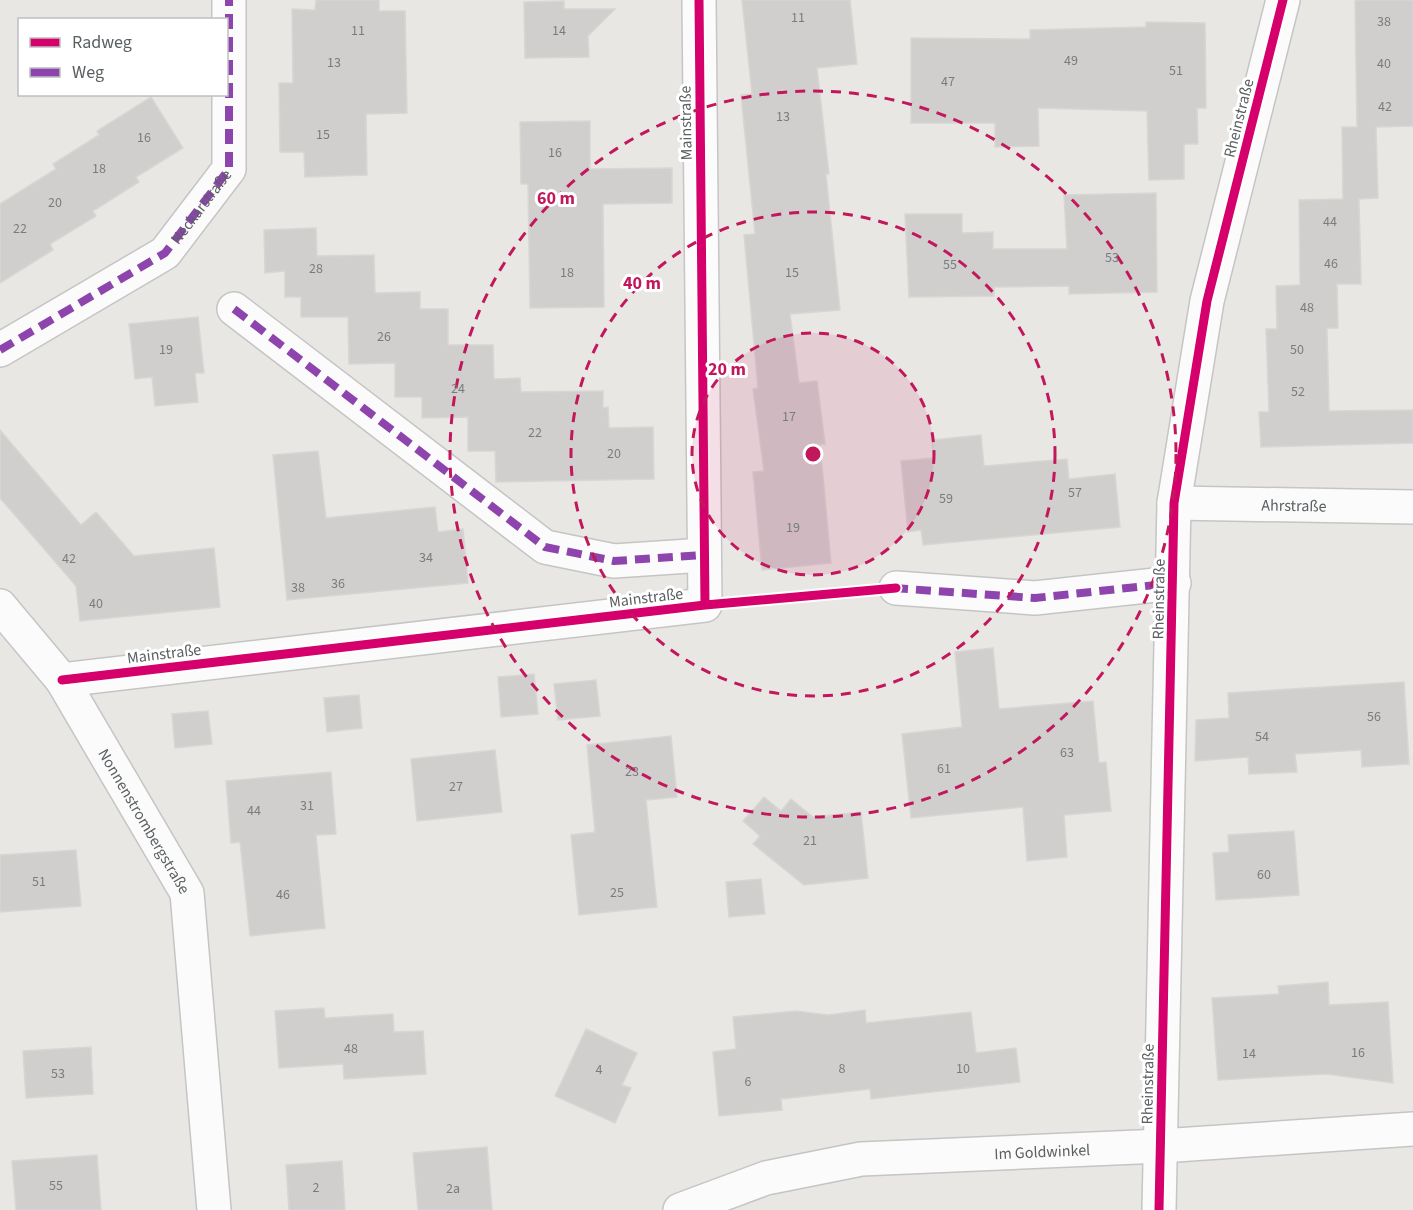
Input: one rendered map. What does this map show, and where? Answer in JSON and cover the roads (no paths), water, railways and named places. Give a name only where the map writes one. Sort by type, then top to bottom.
[{"type":"street","name":"Neckarstraße","points":[[0,350],[165,253],[229,169],[230,0]]},
{"type":"street","name":"Mainstraße","points":[[62,680],[705,605],[699,0]]},
{"type":"street","name":"Rheinstraße","points":[[1160,1210],[1174,503],[1207,301],[1283,0]]},
{"type":"street","points":[[234,309],[545,547],[614,561],[704,555]]},
{"type":"street","name":"Ahrstraße","points":[[1174,503],[1413,507]]},
{"type":"street","name":"Rheinstraße","points":[[896,588],[1035,598],[1174,583]]},
{"type":"street","name":"Nonnenstrombergstraße","points":[[0,606],[62,680],[187,893],[214,1210]]},
{"type":"street","name":"Im Goldwinkel","points":[[680,1210],[766,1178],[861,1159],[1161,1146],[1413,1129]]}]
